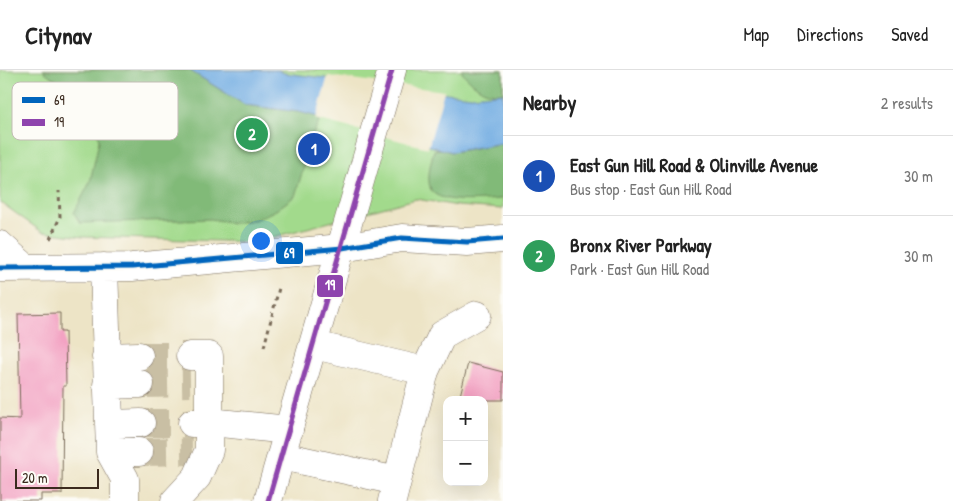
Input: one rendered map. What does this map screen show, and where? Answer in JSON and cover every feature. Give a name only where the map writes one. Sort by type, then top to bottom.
[{"type":"street","points":[[268,501],[392,70]]},
{"type":"street","points":[[0,245],[13,268],[104,268],[342,248],[402,238],[468,242],[503,239]]},
{"type":"street","points":[[104,268],[110,452],[125,479],[125,501]]},
{"type":"street","points":[[282,456],[394,491],[425,371],[442,335],[477,315]]},
{"type":"street","points":[[314,345],[425,371]]},
{"type":"street","points":[[106,357],[139,356]]},
{"type":"street","points":[[175,501],[197,477],[200,451],[199,383],[209,356],[190,356]]},
{"type":"street","points":[[107,385],[140,384]]},
{"type":"street","points":[[201,422],[289,430]]},
{"type":"street","points":[[109,424],[141,423]]},
{"type":"street","points":[[110,452],[139,452]]},
{"type":"path","points":[[50,240],[60,216],[59,191]]},
{"type":"path","points":[[264,347],[279,288]]},
{"type":"green space","points":[[0,70],[503,70],[503,209],[458,206],[416,199],[255,242],[83,237],[42,232],[0,202]]},
{"type":"green space","points":[[42,70],[189,70],[245,105],[299,112],[321,117],[309,143],[304,141],[301,155],[307,156],[295,196],[276,210],[255,220],[233,223],[211,219],[80,223],[74,213],[90,182],[99,140],[178,140],[178,82],[59,82]]},
{"type":"green space","points":[[462,70],[503,70],[503,93],[490,93],[480,89],[462,73]]},
{"type":"green space","points":[[503,143],[503,197],[500,199],[453,200],[436,195],[431,190],[429,175],[434,150],[441,149],[452,152]]},
{"type":"water","points":[[189,70],[278,70],[284,73],[471,96],[503,93],[503,143],[452,152],[299,112],[245,105]]},
{"type":"pier","points":[[328,76],[444,91],[428,148],[316,119]]},
{"type":"building","points":[[60,313],[60,332],[65,332],[66,386],[63,386],[62,494],[41,494],[41,501],[0,501],[0,418],[20,419],[18,314]]},
{"type":"building","points":[[468,363],[503,372],[503,400],[488,400],[488,396],[460,396]]},
{"type":"tunnel","points":[[139,356],[190,356]]},
{"type":"tunnel","points":[[140,384],[190,383]]},
{"type":"tunnel","points":[[141,423],[192,423]]},
{"type":"tunnel","points":[[139,452],[192,451]]},
{"type":"transit line","name":"19","points":[[268,501],[392,70]]},
{"type":"transit line","name":"69","points":[[0,268],[132,267],[342,248],[402,238],[467,242],[503,239]]},
{"type":"place","name":"Bronx River Parkway","points":[[252,134]]},
{"type":"place","name":"East Gun Hill Road & Olinville Avenue","points":[[314,149]]}]
